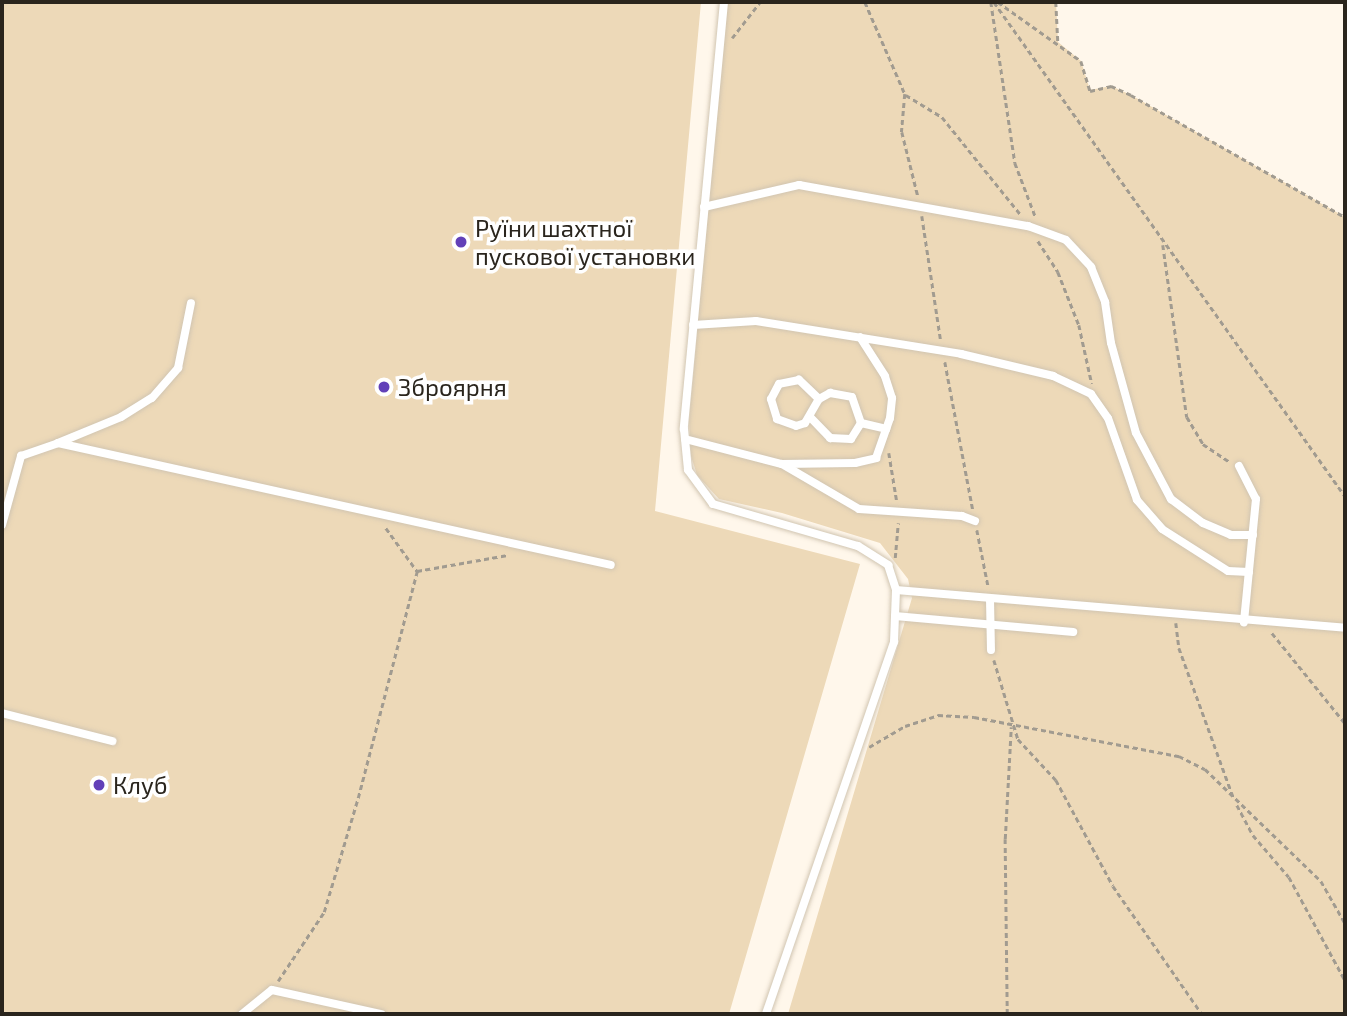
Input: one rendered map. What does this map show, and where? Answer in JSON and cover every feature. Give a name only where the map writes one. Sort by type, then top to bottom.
[{"type":"lane","points":[[724,2],[717,55],[685,439],[688,470],[713,504],[858,546],[888,565],[896,590],[894,642],[766,1014]]},
{"type":"lane","points":[[704,207],[799,185],[920,205],[1041,230],[1066,240],[1091,267],[1105,302],[1111,343],[1136,433],[1171,499],[1203,523],[1231,535],[1253,536]]},
{"type":"lane","points":[[2,525],[21,457],[121,417],[152,398],[178,368],[191,303]]},
{"type":"lane","points":[[694,325],[756,321],[943,351],[1053,376],[1091,394],[1108,418],[1138,500],[1162,528],[1228,571],[1249,572]]},
{"type":"lane","points":[[685,439],[782,464],[855,463],[876,458],[886,429],[892,398],[885,376],[860,337]]},
{"type":"lane","points":[[819,399],[799,380],[773,390],[777,419],[796,426],[811,418],[819,399],[830,393],[852,397],[861,423]]},
{"type":"lane","points":[[811,418],[821,433],[841,439],[851,439],[861,423]]},
{"type":"lane","points":[[861,423],[886,429]]},
{"type":"lane","points":[[58,443],[611,565]]},
{"type":"lane","points":[[782,464],[859,509],[962,516],[975,521]]},
{"type":"lane","points":[[1239,466],[1256,499],[1244,622]]},
{"type":"lane","points":[[896,590],[1268,625],[1345,628]]},
{"type":"lane","points":[[990,599],[991,650]]},
{"type":"lane","points":[[895,616],[1073,632]]},
{"type":"lane","points":[[2,712],[112,741]]},
{"type":"lane","points":[[242,1014],[272,990],[381,1014]]},
{"type":"path","points":[[717,55],[760,2]]},
{"type":"path","points":[[865,2],[905,94],[902,132],[920,205],[943,351],[990,599]]},
{"type":"path","points":[[994,2],[1058,42],[1081,61],[1090,91],[1111,86],[1131,95],[1345,217]]},
{"type":"path","points":[[994,2],[1015,163],[1041,230]]},
{"type":"path","points":[[994,2],[1163,241],[1330,470],[1345,496]]},
{"type":"path","points":[[1056,2],[1058,42]]},
{"type":"path","points":[[1163,241],[1187,417],[1203,444],[1217,457],[1239,466]]},
{"type":"path","points":[[272,990],[324,912],[358,798],[417,571],[376,513]]},
{"type":"path","points":[[417,571],[512,554]]},
{"type":"path","points":[[1175,616],[1179,648],[1235,802],[1253,835],[1289,877],[1345,980]]},
{"type":"path","points":[[1268,625],[1278,645],[1345,723]]},
{"type":"path","points":[[991,650],[1004,687],[1011,726],[1005,839],[1007,1014]]},
{"type":"path","points":[[853,758],[905,726],[938,715],[974,717],[1179,756],[1205,769],[1235,802],[1321,880],[1345,923]]},
{"type":"path","points":[[1011,726],[1056,780],[1113,886],[1202,1014]]},
{"type":"shaded area","points":[[2,2],[701,2],[655,511],[860,564],[729,1014],[2,1014]]},
{"type":"shaded area","points":[[727,2],[1056,2],[1058,42],[1081,61],[1090,90],[1111,86],[1131,95],[1345,217],[1345,1014],[788,1014],[912,598],[908,579],[880,543],[782,513],[719,499],[697,475],[691,456],[689,421]]},
{"type":"place","name":"Руїни шахтної пускової установки","points":[[461,242]]},
{"type":"place","name":"Зброярня","points":[[384,387]]},
{"type":"place","name":"Клуб","points":[[99,785]]}]
